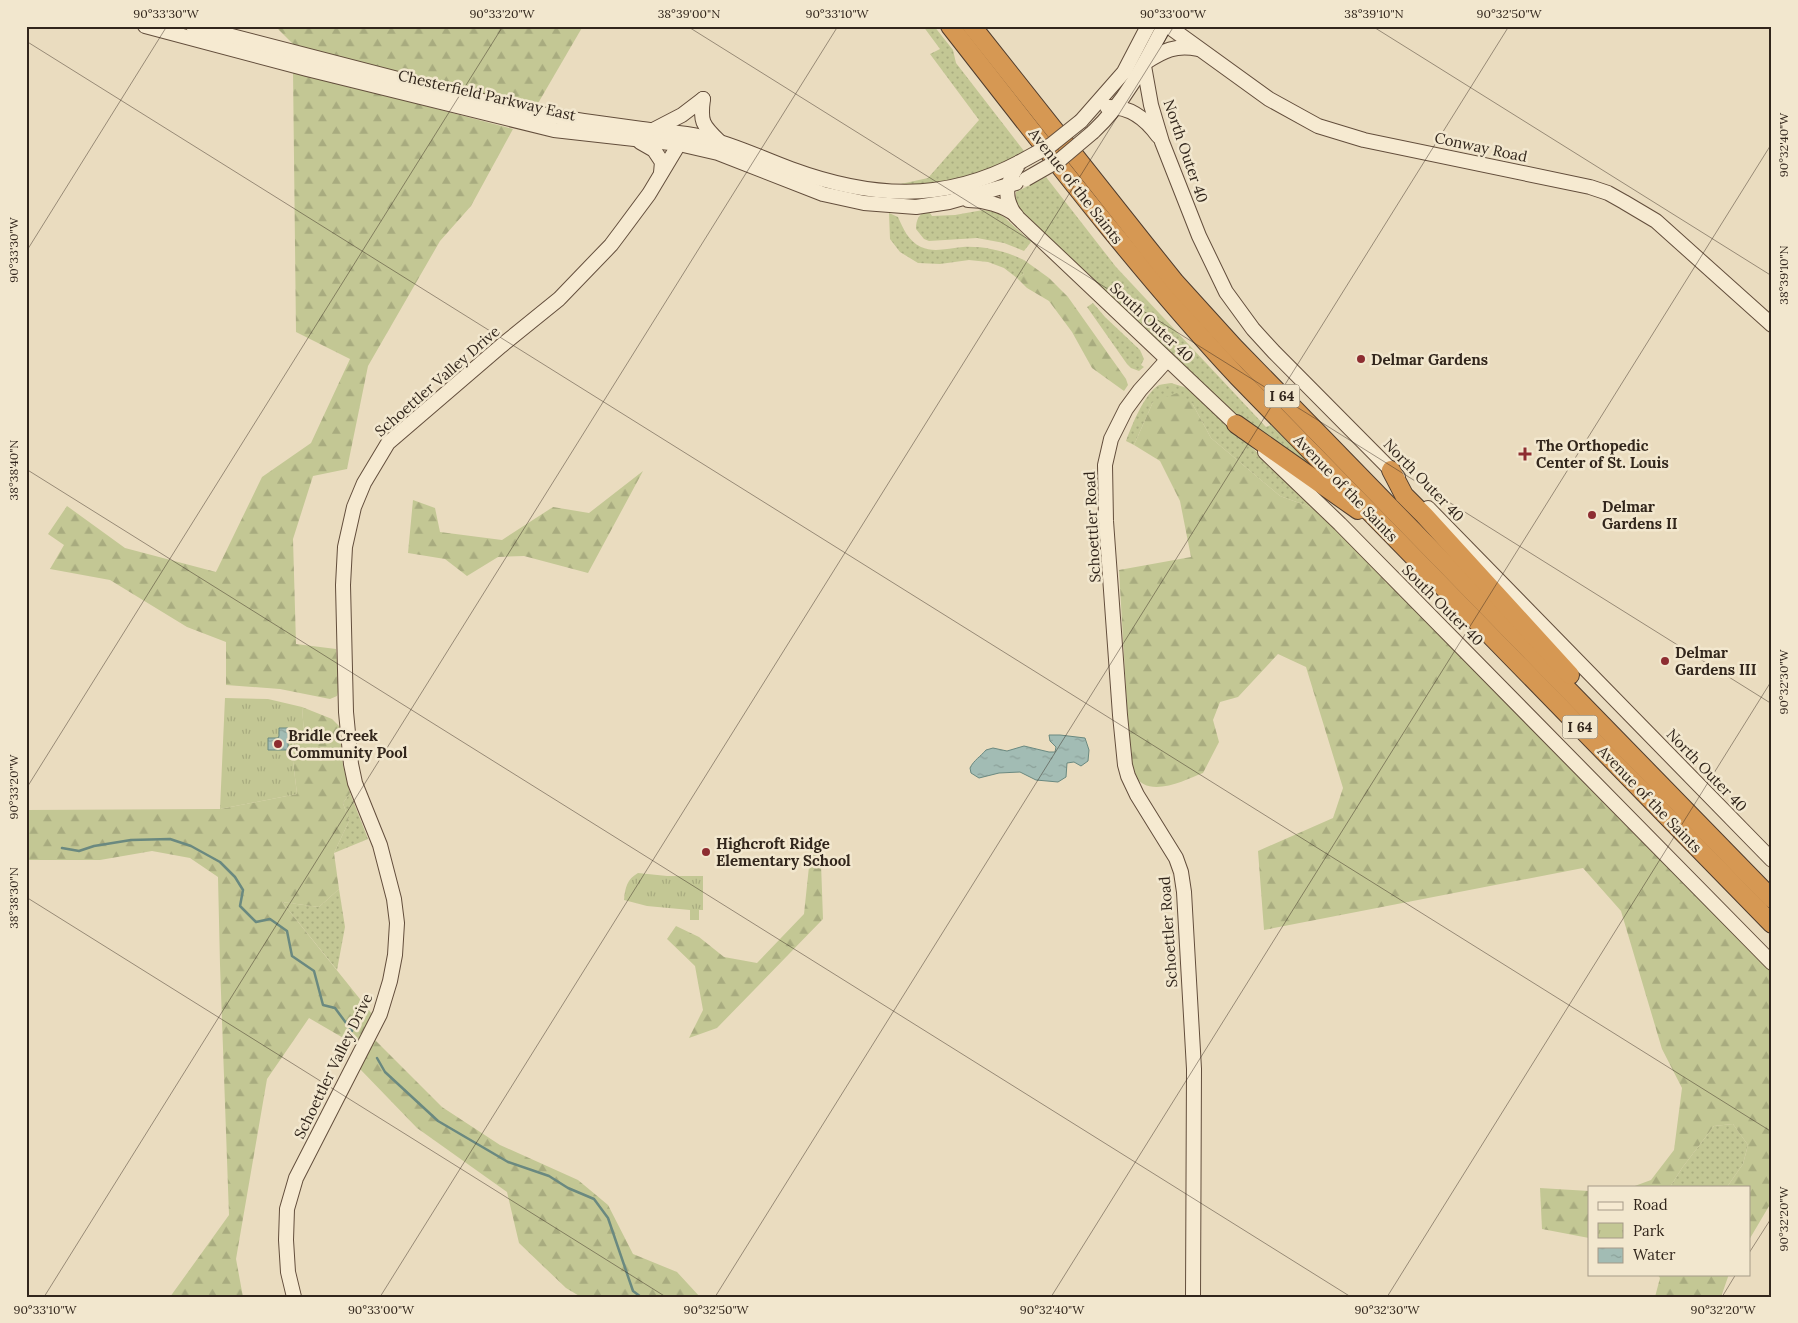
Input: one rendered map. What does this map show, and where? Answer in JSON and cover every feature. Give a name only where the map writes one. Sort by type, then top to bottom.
[{"type":"highway","name":"Avenue of the Saints","points":[[950,26],[1167,299],[1237,376],[1772,924]]},
{"type":"highway","name":"Avenue of the Saints","points":[[972,26],[1120,214],[1198,307],[1297,412],[1772,899]]},
{"type":"highway","points":[[1236,424],[1388,530]]},
{"type":"highway","points":[[1391,470],[1404,495],[1430,521],[1587,694],[1619,742]]},
{"type":"street","name":"Chesterfield Parkway East","points":[[145,26],[307,69],[554,130],[679,144],[718,152],[824,194],[864,203],[916,207],[952,201],[1007,186],[1019,168],[1052,146],[1092,110],[1124,72],[1148,26]]},
{"type":"street","name":"Chesterfield Parkway East","points":[[193,26],[522,110],[566,119],[684,133],[719,141],[824,181],[858,189],[892,193],[944,189],[1019,168],[1060,159],[1106,120],[1144,64],[1164,26]]},
{"type":"street","points":[[1137,26],[1138,48]]},
{"type":"street","name":"Conway Road","points":[[1168,26],[1269,99],[1305,120],[1341,134],[1564,181],[1608,194],[1656,221],[1772,325]]},
{"type":"street","points":[[1185,26],[1200,50]]},
{"type":"street","points":[[1144,64],[1170,48],[1186,47],[1200,50]]},
{"type":"street","name":"North Outer 40","points":[[1144,64],[1151,104],[1162,142],[1209,258],[1226,292],[1240,313],[1274,352],[1772,860]]},
{"type":"street","points":[[652,130],[671,122],[702,98],[700,116],[707,130],[719,141]]},
{"type":"street","points":[[1092,110],[1116,107],[1129,111],[1141,117],[1151,126],[1162,142]]},
{"type":"street","points":[[635,139],[654,150],[662,162],[661,173]]},
{"type":"street","name":"Schoettler Valley Drive","points":[[294,1297],[288,1272],[286,1240],[287,1209],[296,1178],[380,1014],[390,981],[395,955],[397,923],[394,898],[380,845],[355,783],[350,764],[346,712],[343,585],[345,547],[354,507],[364,483],[388,443],[559,299],[611,245],[649,194],[679,144]]},
{"type":"street","name":"South Outer 40","points":[[1007,186],[1010,207],[1016,216],[1346,530],[1772,963]]},
{"type":"street","points":[[952,201],[978,200],[995,205],[1016,216]]},
{"type":"street","name":"Schoettler Road","points":[[1167,360],[1140,390],[1126,410],[1110,440],[1105,464],[1106,521],[1125,765],[1137,795],[1176,858],[1181,872],[1184,892],[1194,1069],[1193,1297]]},
{"type":"green space","points":[[275,26],[583,26],[537,105],[463,90],[295,46]]},
{"type":"green space","points":[[923,26],[934,26],[953,50],[956,63],[1024,151],[1016,157],[1016,160],[955,181],[925,188],[896,185],[928,178],[979,120],[930,54],[940,49]]},
{"type":"green space","points":[[293,71],[513,129],[471,206],[440,241],[368,366],[347,469],[313,476],[293,539],[296,644],[336,649],[339,687],[337,696],[330,699],[280,689],[226,685],[226,642],[187,627],[110,580],[50,569],[64,545],[48,534],[67,506],[125,548],[216,572],[262,477],[311,443],[350,359],[296,332]]},
{"type":"green space","points":[[1046,177],[1116,267],[1266,427],[1271,425],[1308,462],[1305,467],[1251,427],[1224,404],[1023,213],[1016,202],[1016,192]]},
{"type":"green space","points":[[928,210],[932,216],[955,215],[983,210],[995,212],[1004,217],[1031,242],[1024,251],[1004,243],[977,238],[929,241],[924,239],[916,229],[919,217]]},
{"type":"green space","points":[[889,213],[898,217],[909,238],[921,247],[936,250],[963,247],[987,248],[1024,260],[1019,265],[1024,274],[1017,278],[1004,268],[988,262],[969,260],[940,264],[918,263],[900,252],[890,239]]},
{"type":"green space","points":[[1024,260],[1049,278],[1068,297],[1126,379],[1128,385],[1124,391],[1092,368],[1072,332],[1049,301],[1027,288],[1017,278],[1024,274],[1018,265]]},
{"type":"green space","points":[[1093,303],[1140,350],[1144,359],[1141,365],[1144,367],[1139,371],[1127,364],[1087,307]]},
{"type":"green space","points":[[1171,383],[1195,393],[1316,509],[1280,496],[1211,438],[1192,403],[1153,402],[1134,445],[1126,441],[1139,410],[1148,395],[1159,385]]},
{"type":"green space","points":[[1177,393],[1192,403],[1211,438],[1280,496],[1316,509],[1772,973],[1772,1201],[1750,1238],[1750,1186],[1728,1186],[1743,1164],[1748,1145],[1733,1124],[1714,1126],[1671,1186],[1635,1186],[1651,1180],[1674,1150],[1682,1088],[1662,1049],[1621,911],[1583,868],[1264,930],[1258,851],[1333,818],[1343,788],[1306,667],[1278,654],[1238,697],[1220,702],[1213,720],[1219,742],[1203,773],[1177,783],[1157,787],[1148,786],[1140,782],[1134,774],[1130,759],[1119,570],[1191,557],[1180,501],[1160,461],[1134,445],[1153,402]]},
{"type":"green space","points":[[643,471],[588,573],[524,556],[498,557],[467,576],[445,559],[408,553],[413,500],[435,508],[440,532],[502,540],[553,507],[589,513]]},
{"type":"green space","points":[[225,698],[268,699],[302,707],[306,758],[293,761],[297,794],[220,809]]},
{"type":"green space","points":[[302,707],[332,719],[340,727],[343,765],[350,793],[343,803],[349,821],[334,853],[339,889],[319,907],[282,902],[372,1014],[357,1046],[309,1018],[267,1079],[236,1259],[243,1297],[170,1297],[229,1215],[218,877],[190,858],[152,851],[100,860],[26,860],[26,810],[220,809],[297,794],[293,761],[306,758]]},
{"type":"green space","points":[[350,793],[368,839],[334,853],[349,821],[343,803]]},
{"type":"green space","points":[[812,838],[821,863],[823,919],[717,1028],[689,1038],[703,1010],[695,966],[667,939],[676,926],[699,937],[724,957],[757,963],[804,914]]},
{"type":"green space","points":[[638,873],[667,876],[703,876],[703,910],[699,910],[699,920],[690,920],[690,910],[647,906],[624,900],[627,884]]},
{"type":"green space","points":[[339,889],[345,927],[337,970],[282,902],[319,907]]},
{"type":"green space","points":[[374,1039],[442,1107],[500,1145],[578,1180],[608,1205],[633,1254],[677,1272],[700,1297],[581,1297],[566,1288],[519,1243],[507,1192],[417,1128],[360,1069]]},
{"type":"green space","points":[[1733,1124],[1748,1145],[1743,1164],[1728,1186],[1671,1186],[1682,1168],[1714,1126]]},
{"type":"green space","points":[[1540,1188],[1588,1191],[1588,1238],[1542,1229]]},
{"type":"green space","points":[[1658,1276],[1728,1276],[1721,1297],[1655,1297],[1660,1278]]},
{"type":"water","name":"Bridle Creek Community Pool","points":[[279,728],[288,728],[288,750],[268,750],[268,738],[278,738]]},
{"type":"water","points":[[1049,735],[1085,738],[1089,750],[1088,761],[1081,766],[1074,762],[1067,763],[1066,777],[1058,782],[1036,780],[1020,772],[999,773],[979,778],[971,773],[970,768],[975,761],[986,750],[993,748],[1007,751],[1024,746],[1055,752],[1056,747],[1050,741]]},
{"type":"waterway","points":[[62,848],[79,851],[94,846],[131,840],[170,839],[191,846],[220,862],[235,877],[243,890],[240,906],[256,922],[270,919],[287,931],[292,956],[314,971],[323,1005],[335,1008],[352,1031]]},
{"type":"waterway","points":[[377,1058],[385,1072],[438,1121],[508,1162],[549,1176],[568,1188],[594,1199],[608,1218],[633,1291],[641,1297]]},
{"type":"place","name":"Delmar Gardens","points":[[1361,359]]},
{"type":"place","name":"The Orthopedic Center of St. Louis","points":[[1525,454]]},
{"type":"place","name":"Delmar Gardens II","points":[[1592,515]]},
{"type":"place","name":"Delmar Gardens III","points":[[1665,661]]},
{"type":"place","name":"Bridle Creek Community Pool","points":[[278,744]]},
{"type":"place","name":"Highcroft Ridge Elementary School","points":[[706,852]]}]
